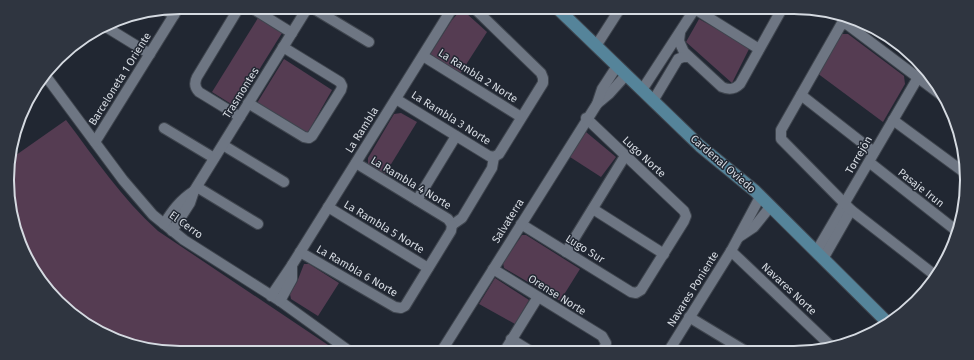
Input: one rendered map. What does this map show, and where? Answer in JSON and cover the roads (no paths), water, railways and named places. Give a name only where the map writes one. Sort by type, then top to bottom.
[{"type":"street","name":"Barceloneta 1 Oriente","points":[[95,142],[174,14]]},
{"type":"street","points":[[235,14],[197,77],[195,85],[200,92],[240,117]]},
{"type":"street","points":[[261,14],[292,33]]},
{"type":"street","name":"Trasmontes","points":[[172,231],[190,203],[195,189],[304,14]]},
{"type":"street","points":[[323,14],[370,42]]},
{"type":"street","name":"La Rambla","points":[[271,296],[292,265],[449,14]]},
{"type":"street","points":[[428,268],[451,232],[452,225],[462,218],[492,168],[494,157],[499,154],[542,83],[543,78],[541,73],[479,14]]},
{"type":"street","name":"Cardenal Oviedo","points":[[563,14],[700,146],[755,191],[884,319]]},
{"type":"street","points":[[596,46],[617,14]]},
{"type":"street","points":[[642,90],[692,14]]},
{"type":"street","points":[[705,14],[759,49]]},
{"type":"street","points":[[653,101],[678,59],[683,57],[689,57],[695,60],[722,87],[732,89],[740,84],[779,14]]},
{"type":"street","points":[[927,81],[920,74],[848,25],[842,23],[781,130],[781,139],[848,207],[932,273]]},
{"type":"street","points":[[110,30],[150,54]]},
{"type":"street","points":[[680,33],[680,44],[689,57]]},
{"type":"street","points":[[248,103],[304,137],[309,138],[312,136],[341,90],[342,86],[340,82],[283,47]]},
{"type":"street","name":"La Rambla 2 Norte","points":[[423,56],[521,117]]},
{"type":"street","name":"Salvaterra","points":[[445,346],[596,104],[602,89],[617,66]]},
{"type":"street","name":"Torrejón","points":[[819,256],[848,207],[874,152],[920,74]]},
{"type":"street","name":"Salvaterra","points":[[596,104],[609,94],[626,75]]},
{"type":"street","name":"El Cerro","points":[[49,78],[133,193],[153,215],[172,231],[280,302],[342,346]]},
{"type":"street","points":[[800,95],[874,152]]},
{"type":"street","name":"La Rambla 3 Norte","points":[[396,99],[489,156],[494,157]]},
{"type":"street","name":"Lugo Norte","points":[[586,118],[685,213],[683,223],[664,254]]},
{"type":"street","points":[[893,120],[960,170]]},
{"type":"street","points":[[164,128],[214,158]]},
{"type":"street","points":[[417,200],[456,136]]},
{"type":"street","points":[[223,145],[284,182]]},
{"type":"street","points":[[566,252],[625,156]]},
{"type":"street","name":"Pasaje Irun","points":[[869,162],[953,228]]},
{"type":"street","name":"La Rambla 4 Norte","points":[[356,163],[448,219],[452,225]]},
{"type":"street","points":[[195,189],[258,224]]},
{"type":"street","name":"Trasmontes","points":[[164,224],[176,206],[195,189]]},
{"type":"street","name":"Navares Poniente","points":[[672,346],[731,251],[760,197]]},
{"type":"street","name":"La Rambla 5 Norte","points":[[328,207],[428,268]]},
{"type":"street","points":[[737,238],[754,227],[770,207]]},
{"type":"street","points":[[592,209],[664,254]]},
{"type":"street","name":"Lugo Sur","points":[[521,224],[629,291],[636,292],[643,287],[664,254]]},
{"type":"street","name":"Navares Norte","points":[[731,251],[778,294],[827,343]]},
{"type":"street","name":"La Rambla 6 Norte","points":[[300,252],[395,307],[401,308],[405,306],[428,268]]},
{"type":"street","name":"La Rambla","points":[[280,302],[290,284],[292,265]]},
{"type":"street","name":"Orense Norte","points":[[493,269],[602,336],[605,346]]},
{"type":"street","points":[[508,346],[538,297]]},
{"type":"street","points":[[689,317],[737,346]]},
{"type":"street","points":[[511,340],[522,346]]}]
